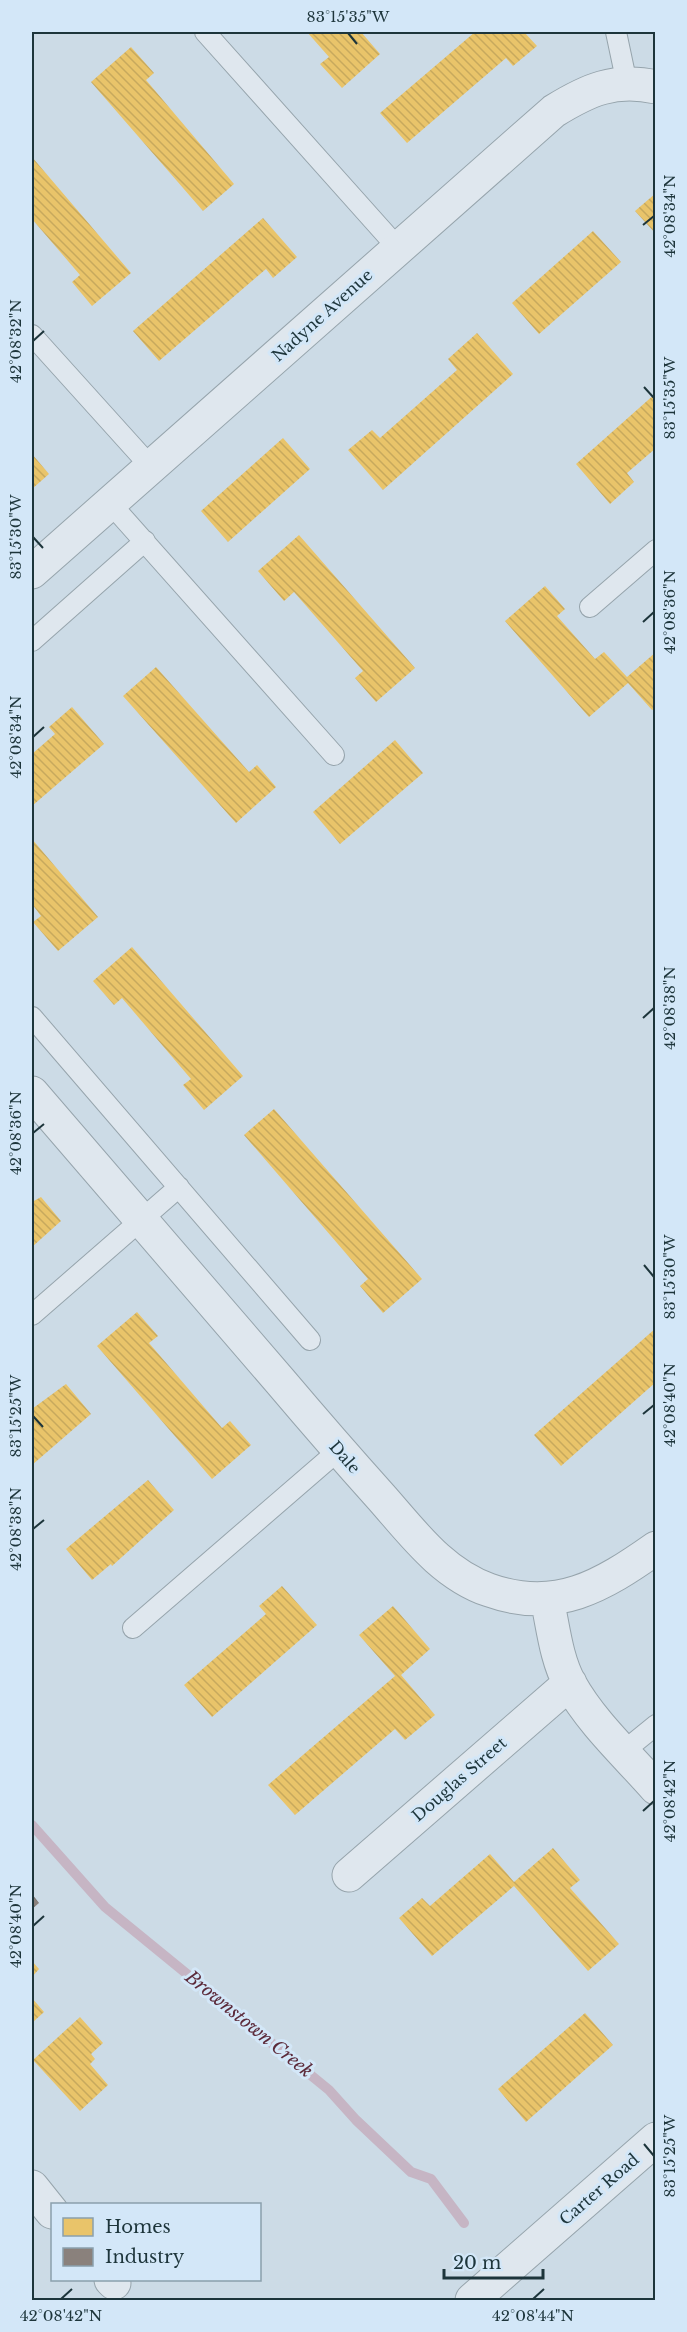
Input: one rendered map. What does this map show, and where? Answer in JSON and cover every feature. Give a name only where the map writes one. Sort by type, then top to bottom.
[{"type":"street","name":"Nadyne Avenue","points":[[32,572],[554,111],[586,92],[641,85]]},
{"type":"street","name":"Dale","points":[[32,1093],[339,1450],[431,1552],[459,1576],[488,1590],[516,1598],[547,1599]]},
{"type":"street","points":[[656,1548],[594,1588],[573,1595],[547,1599],[564,1669],[570,1683],[587,1709],[656,1788]]},
{"type":"street","name":"Douglas Street","points":[[349,1875],[570,1683]]},
{"type":"street","name":"Carter Road","points":[[480,2294],[656,2139]]},
{"type":"street","points":[[32,2187],[51,2211]]},
{"type":"lane","points":[[205,32],[398,248]]},
{"type":"lane","points":[[616,32],[641,85]]},
{"type":"lane","points":[[32,335],[151,467]]},
{"type":"lane","points":[[110,503],[334,754]]},
{"type":"lane","points":[[32,641],[145,541]]},
{"type":"lane","points":[[590,608],[656,550]]},
{"type":"lane","points":[[32,1017],[310,1340]]},
{"type":"lane","points":[[32,1315],[179,1187]]},
{"type":"lane","points":[[133,1628],[339,1450]]},
{"type":"lane","points":[[624,1751],[656,1725]]},
{"type":"building: Homes","points":[[307,32],[361,32],[380,54],[342,88],[320,64],[329,57]]},
{"type":"building: Homes","points":[[475,32],[524,32],[537,46],[513,66],[506,58],[407,143],[380,113]]},
{"type":"building: Homes","points":[[131,47],[154,73],[146,80],[234,184],[203,211],[91,82]]},
{"type":"building: Homes","points":[[32,157],[131,273],[92,306],[72,282],[80,275],[32,219]]},
{"type":"building: Homes","points":[[656,193],[656,234],[635,211]]},
{"type":"building: Homes","points":[[263,218],[297,257],[273,278],[266,269],[159,361],[133,331]]},
{"type":"building: Homes","points":[[593,231],[621,262],[539,334],[512,303]]},
{"type":"building: Homes","points":[[477,333],[513,374],[383,490],[348,450],[372,430],[380,438],[457,370],[448,359]]},
{"type":"building: Homes","points":[[656,393],[656,448],[627,473],[634,482],[610,504],[576,464]]},
{"type":"building: Homes","points":[[283,438],[310,469],[228,542],[201,511]]},
{"type":"building: Homes","points":[[32,454],[49,474],[32,489]]},
{"type":"building: Homes","points":[[299,535],[415,668],[376,702],[355,678],[363,671],[294,592],[284,601],[258,571]]},
{"type":"building: Homes","points":[[545,586],[565,609],[557,616],[595,659],[604,652],[627,677],[656,652],[656,708],[652,710],[628,683],[589,717],[505,621]]},
{"type":"building: Homes","points":[[156,667],[249,772],[257,765],[276,787],[236,823],[123,696]]},
{"type":"building: Homes","points":[[72,707],[104,744],[32,806],[32,754],[55,734],[49,727]]},
{"type":"building: Homes","points":[[395,740],[423,773],[340,844],[313,812]]},
{"type":"building: Homes","points":[[32,839],[98,917],[58,951],[33,922],[41,916],[32,904]]},
{"type":"building: Homes","points":[[132,947],[243,1076],[204,1110],[183,1085],[191,1079],[122,998],[114,1005],[93,981]]},
{"type":"building: Homes","points":[[274,1109],[422,1279],[383,1313],[360,1286],[368,1279],[244,1135]]},
{"type":"building: Homes","points":[[41,1197],[61,1221],[32,1247],[32,1202]]},
{"type":"building: Homes","points":[[137,1312],[158,1336],[149,1343],[222,1428],[230,1421],[251,1445],[212,1479],[97,1346]]},
{"type":"building: Homes","points":[[656,1328],[656,1382],[561,1466],[534,1435]]},
{"type":"building: Homes","points":[[66,1384],[91,1414],[32,1465],[32,1409]]},
{"type":"building: Homes","points":[[148,1480],[174,1510],[112,1566],[111,1564],[92,1580],[66,1549]]},
{"type":"building: Homes","points":[[282,1586],[317,1625],[212,1717],[184,1685],[266,1614],[259,1606]]},
{"type":"building: Homes","points":[[393,1606],[430,1649],[401,1675],[435,1715],[405,1740],[395,1729],[295,1815],[268,1785],[395,1676],[359,1635]]},
{"type":"building: Homes","points":[[553,1848],[580,1880],[570,1888],[619,1944],[588,1971],[514,1886],[432,1956],[399,1918],[422,1898],[430,1906],[490,1854],[514,1882]]},
{"type":"building: Homes","points":[[32,1961],[39,1969],[32,1977]]},
{"type":"building: Homes","points":[[32,1998],[44,2012],[32,2023]]},
{"type":"building: Homes","points":[[585,2013],[613,2045],[526,2122],[498,2089]]},
{"type":"building: Homes","points":[[80,2017],[103,2043],[91,2054],[95,2059],[90,2064],[108,2085],[80,2111],[33,2060]]},
{"type":"building: Industry","points":[[32,1894],[39,1903],[32,1909]]},
{"type":"waterway","name":"Brownstown Creek","points":[[32,1825],[105,1907],[329,2090],[356,2120],[411,2172],[431,2179],[464,2223]]}]
